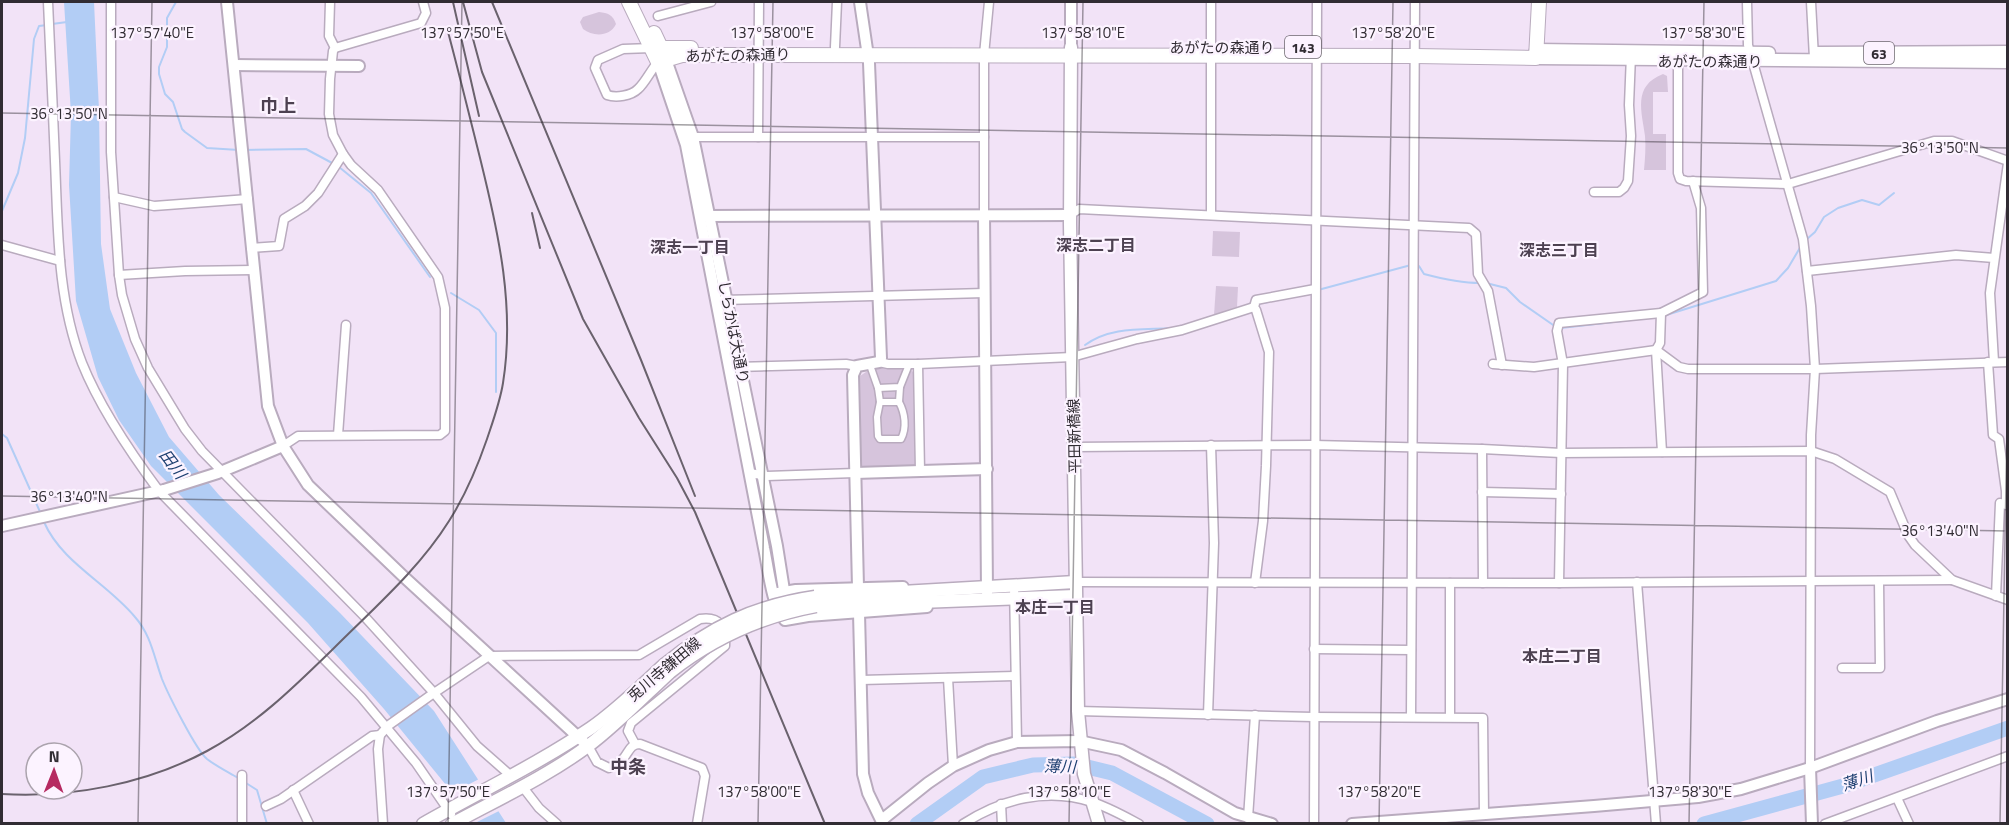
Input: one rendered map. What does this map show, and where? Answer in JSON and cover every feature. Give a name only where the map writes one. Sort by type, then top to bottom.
[{"type":"highway","points":[[632,2],[659,54]]},
{"type":"highway","points":[[1536,54],[1539,2]]},
{"type":"highway","name":"あがたの森通り","points":[[659,54],[682,55],[835,47],[868,51]]},
{"type":"highway","name":"あがたの森通り","points":[[758,51],[1317,51],[1536,54]]},
{"type":"main road","name":"平田新橋線","points":[[1071,51],[1070,215],[1078,711],[1084,774],[1099,824]]},
{"type":"main road","name":"あがたの森通り","points":[[1814,58],[2007,52]]},
{"type":"main road","name":"あがたの森通り","points":[[1536,54],[2007,62]]},
{"type":"main road","name":"兎川寺鎌田線","points":[[1014,592],[1075,582]]},
{"type":"main road","name":"兎川寺鎌田線","points":[[423,824],[578,736],[667,669],[734,631],[787,612],[816,602],[948,589],[987,593],[1014,592],[1075,596]]},
{"type":"main road","name":"兎川寺鎌田線","points":[[816,602],[954,602],[987,593]]},
{"type":"main road","name":"兎川寺鎌田線","points":[[457,822],[588,746],[615,724],[667,669]]},
{"type":"street","points":[[48,2],[60,261],[69,317],[83,364],[106,411],[142,468],[162,491],[388,726],[457,822]]},
{"type":"street","points":[[111,2],[111,152],[118,275],[129,320],[148,368],[185,429],[220,473],[365,617],[477,746],[508,776]]},
{"type":"street","points":[[228,2],[268,405],[283,446],[308,484],[489,656],[578,736],[588,746],[597,762],[609,768],[622,760],[630,747],[635,744]]},
{"type":"street","points":[[2,526],[162,491],[220,473],[283,446],[298,436],[440,435],[445,431],[446,308],[438,277],[378,190],[351,165],[343,154],[330,123],[331,67],[335,48],[329,36],[330,2]]},
{"type":"street","points":[[335,48],[422,23],[426,13],[423,2]]},
{"type":"street","points":[[658,16],[711,2]]},
{"type":"street","points":[[758,137],[759,2]]},
{"type":"street","points":[[835,47],[837,2]]},
{"type":"street","points":[[860,2],[868,51],[872,137],[881,358],[875,365],[880,402],[877,417],[880,439],[901,439],[903,435],[904,413],[899,402],[900,387],[908,367]]},
{"type":"street","points":[[987,593],[984,137],[985,50],[989,2]]},
{"type":"street","points":[[1071,2],[1071,51]]},
{"type":"street","points":[[1210,2],[1211,215]]},
{"type":"street","points":[[1314,824],[1317,2]]},
{"type":"street","points":[[1411,717],[1415,2]]},
{"type":"street","points":[[1747,2],[1751,57],[1803,242],[1815,369],[1811,451],[1810,771],[1812,823]]},
{"type":"street","points":[[1811,2],[1814,58]]},
{"type":"street","points":[[623,49],[659,54],[638,90],[615,98],[607,95],[595,68],[598,60],[623,49]]},
{"type":"street","name":"しらかば大通り","points":[[659,54],[693,137],[705,216],[735,367],[750,472],[776,574]]},
{"type":"street","name":"しらかば大通り","points":[[659,54],[705,216]]},
{"type":"street","points":[[1594,192],[1618,192],[1628,182],[1631,136],[1630,56]]},
{"type":"street","points":[[1678,56],[1678,173],[1680,178],[1693,181],[1788,184],[1934,141],[1952,141],[2007,162],[1990,293],[1993,435],[1999,439],[2004,504],[1996,596]]},
{"type":"street","points":[[234,65],[359,66]]},
{"type":"street","points":[[693,137],[984,137]]},
{"type":"street","points":[[251,248],[279,246],[284,219],[305,206],[318,193],[343,154]]},
{"type":"street","points":[[1559,583],[1563,364],[1557,329],[1559,323],[1661,316],[1702,292],[1701,208],[1693,181]]},
{"type":"street","points":[[114,197],[154,206],[248,199]]},
{"type":"street","points":[[705,216],[1070,215],[1079,209],[1469,228],[1476,234],[1478,274],[1483,283],[1498,364],[1534,367],[1656,350],[1679,367],[1815,369],[2007,362]]},
{"type":"street","points":[[2,245],[60,261]]},
{"type":"street","points":[[1807,271],[1956,255],[1994,258]]},
{"type":"street","points":[[118,275],[253,270]]},
{"type":"street","points":[[735,367],[846,364],[857,366],[1072,357],[1137,339],[1182,330],[1254,305],[1256,300],[1315,291]]},
{"type":"street","points":[[722,300],[985,293]]},
{"type":"street","points":[[1254,305],[1269,352],[1263,521],[1255,583]]},
{"type":"street","points":[[1661,316],[1660,343],[1656,350],[1662,452]]},
{"type":"street","points":[[338,435],[346,325]]},
{"type":"street","points":[[918,364],[920,471]]},
{"type":"street","points":[[857,366],[853,375],[858,587]]},
{"type":"street","name":"しらかば大通り","points":[[735,367],[762,476],[776,574]]},
{"type":"street","points":[[878,388],[900,387]]},
{"type":"street","points":[[880,402],[899,402]]},
{"type":"street","points":[[1208,715],[1213,582],[1211,445]]},
{"type":"street","points":[[1074,447],[1314,445],[1562,453],[1811,451],[1835,459],[1890,492],[1908,536],[1952,580]]},
{"type":"street","points":[[1482,449],[1483,583]]},
{"type":"street","points":[[750,472],[762,476],[987,469]]},
{"type":"street","points":[[1482,492],[1561,494]]},
{"type":"street","points":[[776,574],[782,618],[785,620],[808,616],[930,607],[954,602]]},
{"type":"street","points":[[1075,582],[1559,583],[1952,580],[2007,600]]},
{"type":"street","points":[[1842,668],[1880,668],[1879,581]]},
{"type":"street","points":[[1637,582],[1656,824]]},
{"type":"street","points":[[1450,583],[1450,717]]},
{"type":"street","points":[[779,592],[858,587],[922,586],[948,589]]},
{"type":"street","points":[[1014,592],[1017,742]]},
{"type":"street","points":[[859,613],[863,774],[868,793],[881,822],[928,783],[953,766],[989,750],[1017,742],[1080,744],[1121,750],[1219,805],[1248,818],[1272,824]]},
{"type":"street","points":[[383,824],[378,749],[380,735],[388,726],[482,659],[489,656],[639,654],[700,619],[709,618],[720,622],[725,630],[725,646],[631,723],[628,731],[635,744],[702,768],[705,776],[697,824]]},
{"type":"street","points":[[1314,649],[1411,650]]},
{"type":"street","points":[[861,680],[1015,676]]},
{"type":"street","points":[[948,678],[953,766]]},
{"type":"street","points":[[1352,824],[1655,803],[1741,789],[1810,771],[1937,721],[2007,699]]},
{"type":"street","points":[[1078,711],[1255,716],[1483,718],[1484,814]]},
{"type":"street","points":[[1248,818],[1255,716]]},
{"type":"street","points":[[266,806],[372,736],[380,735]]},
{"type":"street","points":[[1825,824],[2007,756]]},
{"type":"street","points":[[242,775],[242,824]]},
{"type":"street","points":[[519,788],[557,824]]},
{"type":"street","points":[[293,790],[309,824]]},
{"type":"street","points":[[963,824],[1001,804],[1035,796],[1055,796],[1091,799],[1139,824]]},
{"type":"street","points":[[1897,798],[1909,824]]},
{"type":"street","points":[[1001,804],[1002,824]]},
{"type":"shaded area","points":[[599,12],[612,17],[616,24],[613,28],[601,34],[587,32],[583,29],[580,22],[583,17]]},
{"type":"shaded area","points":[[1663,74],[1667,76],[1668,92],[1653,92],[1653,134],[1666,134],[1666,170],[1644,170],[1645,140],[1641,100],[1647,85]]},
{"type":"shaded area","points":[[1213,231],[1240,232],[1239,257],[1212,256]]},
{"type":"shaded area","points":[[1216,286],[1238,287],[1237,307],[1214,315]]},
{"type":"shaded area","points":[[872,368],[909,368],[913,372],[915,465],[911,467],[864,469],[859,465],[857,382],[860,376]]},
{"type":"water","name":"田川","points":[[64,2],[94,2],[99,110],[101,244],[110,309],[136,373],[169,437],[219,495],[340,613],[434,711],[506,823],[477,823],[384,709],[308,623],[151,466],[119,420],[98,377],[76,301],[69,185],[71,114]]},
{"type":"pier","points":[[481,778],[501,810],[473,824],[450,794]]},
{"type":"waterway","points":[[176,2],[167,18],[167,47],[159,67],[165,94],[173,102],[185,132],[207,148],[239,150]]},
{"type":"waterway","points":[[52,24],[67,22]]},
{"type":"waterway","points":[[2,211],[18,173],[25,138],[34,39],[39,26],[47,25]]},
{"type":"waterway","points":[[244,150],[306,149],[334,164]]},
{"type":"waterway","points":[[339,167],[371,193],[430,277]]},
{"type":"waterway","points":[[1807,239],[1815,232],[1824,217],[1838,208],[1862,200],[1879,205],[1894,193]]},
{"type":"waterway","points":[[1663,316],[1776,281],[1788,268],[1801,246]]},
{"type":"waterway","points":[[1318,290],[1411,265]]},
{"type":"waterway","points":[[1416,266],[1419,266],[1424,274],[1480,283]]},
{"type":"waterway","points":[[1486,283],[1506,288],[1520,302],[1556,327]]},
{"type":"waterway","points":[[451,293],[479,310],[496,333],[496,392]]},
{"type":"waterway","points":[[1256,304],[1268,302]]},
{"type":"waterway","points":[[1561,328],[1639,319]]},
{"type":"waterway","points":[[1085,345],[1116,332],[1173,328]]},
{"type":"waterway","points":[[2,434],[7,438],[41,514]]},
{"type":"waterway","points":[[44,522],[52,536],[73,561],[135,617],[148,639],[165,686],[196,745],[207,759],[238,778]]},
{"type":"waterway","name":"薄川","points":[[1704,824],[1843,786],[2008,728]]},
{"type":"waterway","name":"薄川","points":[[917,824],[983,777],[1033,765],[1075,764],[1112,773],[1207,824]]},
{"type":"waterway","points":[[246,783],[257,790],[267,824]]},
{"type":"railway","points":[[453,2],[479,116]]},
{"type":"railway","points":[[463,2],[482,72],[583,319],[695,512],[825,824]]},
{"type":"railway","points":[[492,2],[695,496]]},
{"type":"railway","points":[[2,794],[55,794],[134,780],[184,762],[225,740],[259,717],[290,690],[380,603],[424,555],[455,511],[479,461],[498,404],[503,383],[507,327],[503,272],[494,217],[447,28]]},
{"type":"railway","points":[[532,213],[540,248]]},
{"type":"district","name":"巾上","points":[[278,105]]},
{"type":"district","name":"深志二丁目","points":[[1096,245]]},
{"type":"district","name":"深志一丁目","points":[[690,247]]},
{"type":"district","name":"深志三丁目","points":[[1559,250]]},
{"type":"district","name":"本庄一丁目","points":[[1055,607]]},
{"type":"district","name":"本庄二丁目","points":[[1562,656]]},
{"type":"district","name":"中条","points":[[628,766]]}]
